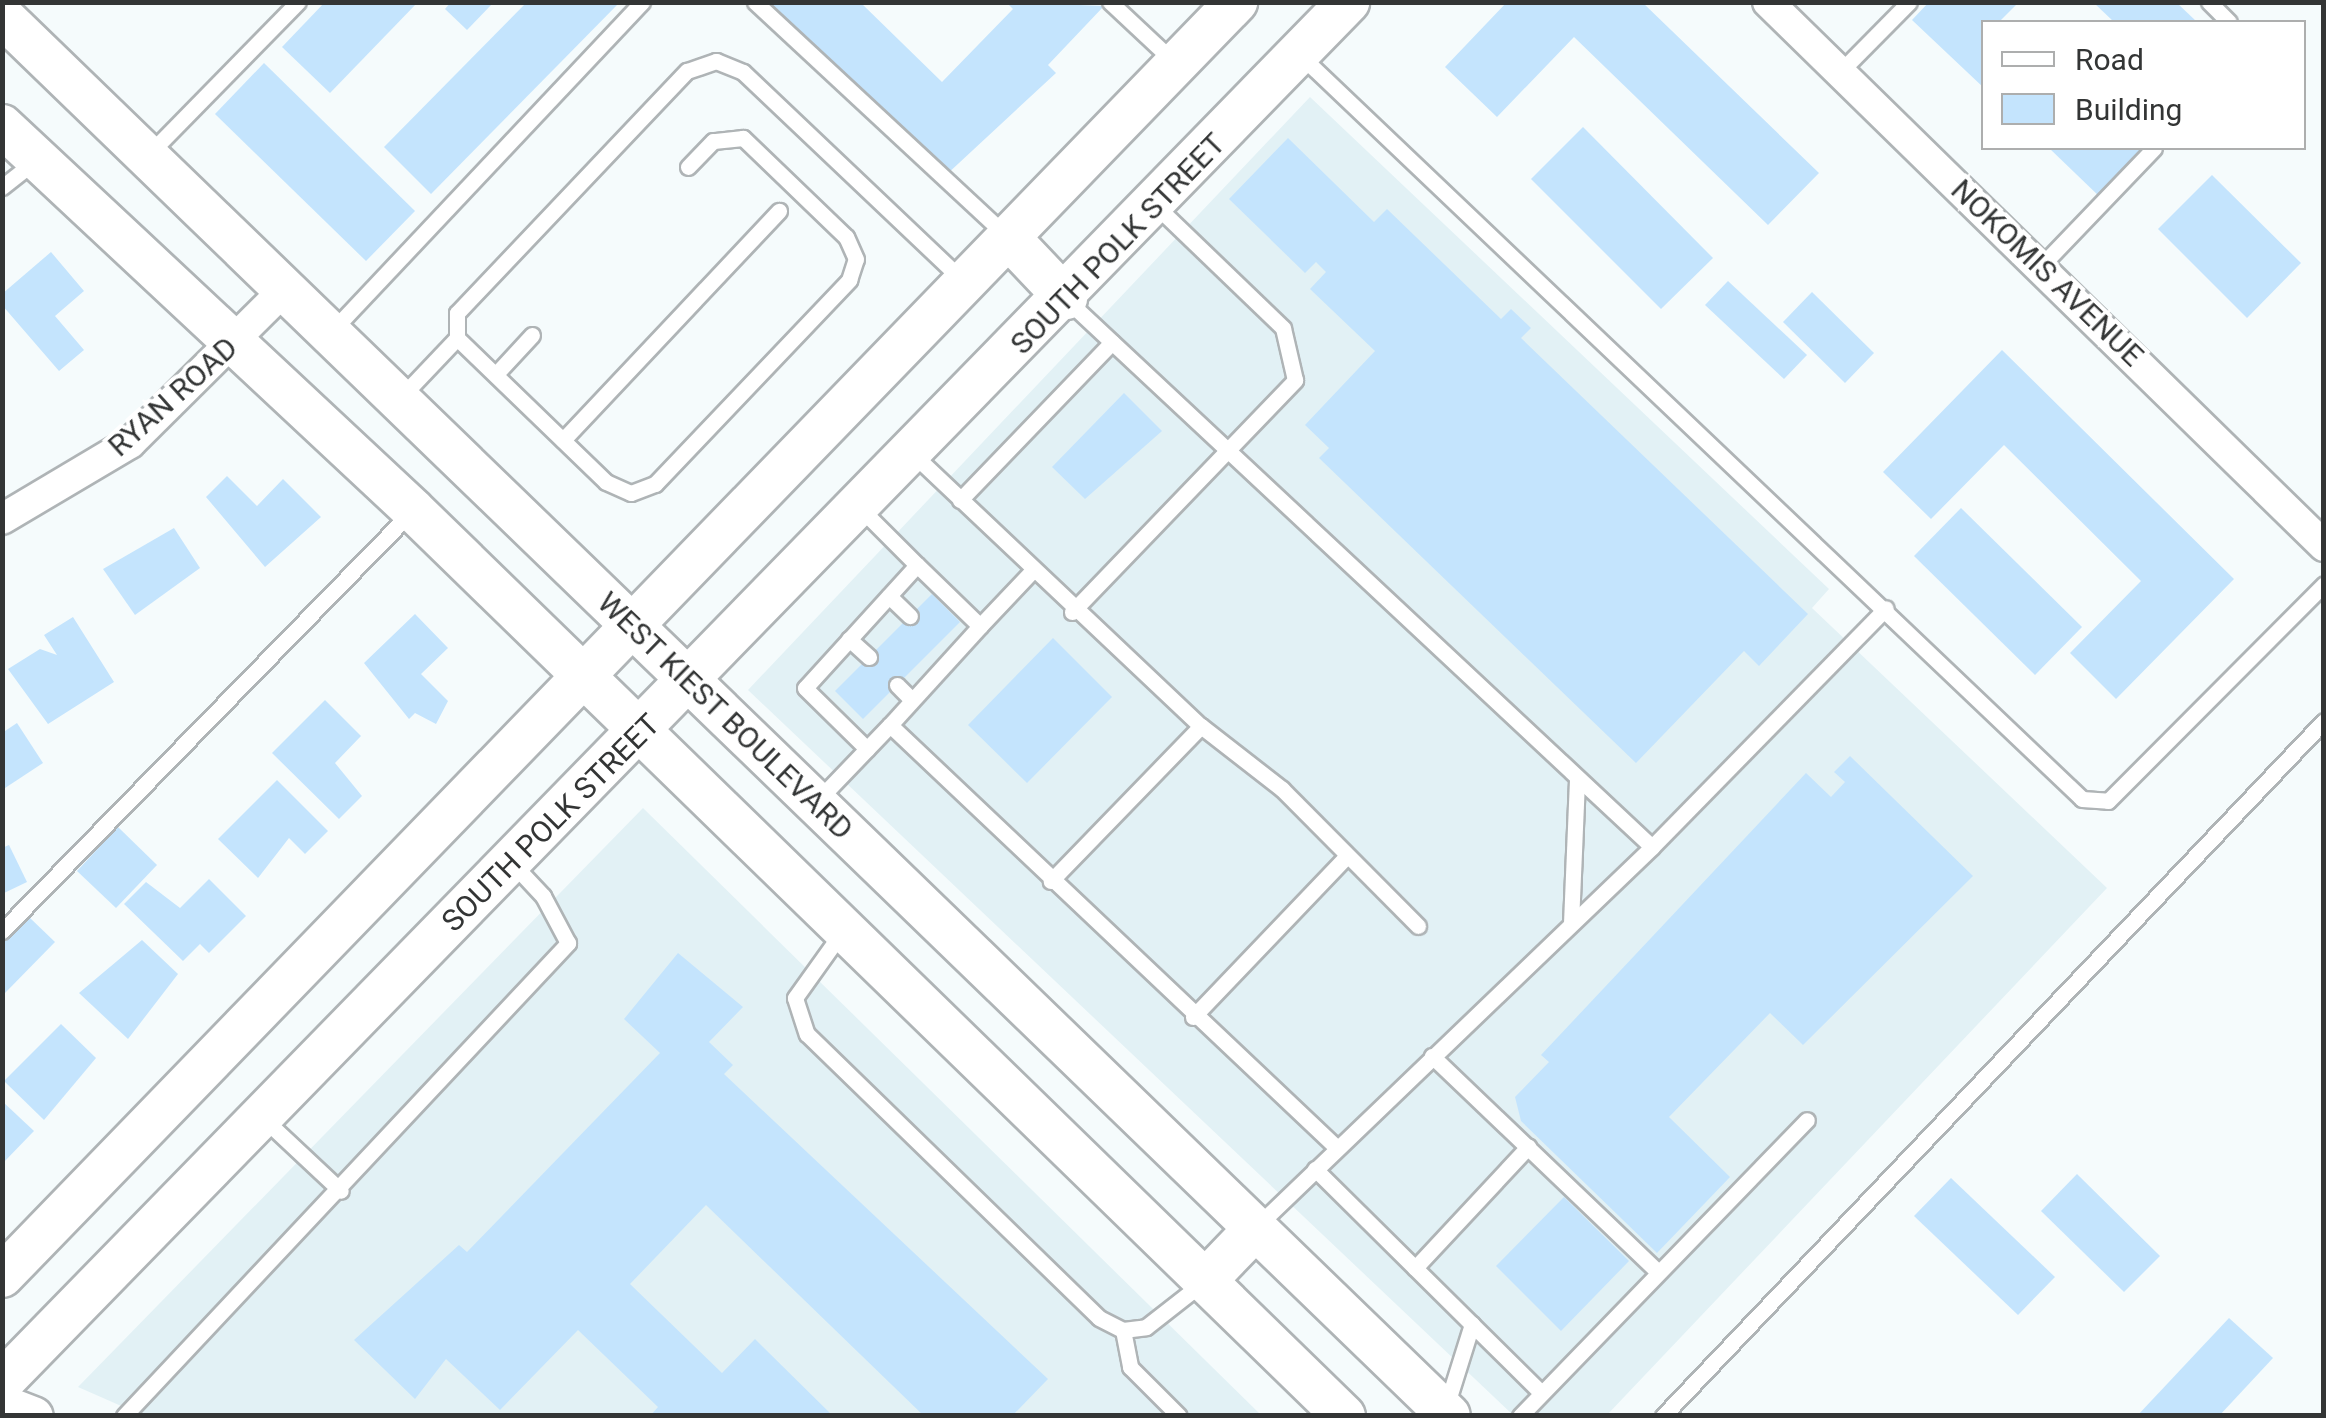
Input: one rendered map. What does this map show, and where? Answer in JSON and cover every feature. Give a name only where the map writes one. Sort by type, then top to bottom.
[{"type":"main road","points":[[2,1276],[1236,2]]},
{"type":"main road","name":"SOUTH POLK STREET","points":[[2,1382],[640,731],[692,683],[1348,2]]},
{"type":"main road","name":"WEST KIEST BOULEVARD","points":[[2,16],[281,293],[692,683],[1447,1413]]},
{"type":"main road","points":[[2,126],[413,510],[1344,1416]]},
{"type":"main road","points":[[1009,238],[1066,298]]},
{"type":"main road","points":[[1206,1281],[1255,1229]]},
{"type":"street","name":"NOKOMIS AVENUE","points":[[1768,2],[2324,546]]},
{"type":"street","name":"RYAN ROAD","points":[[2,519],[130,442],[281,293]]},
{"type":"street","points":[[2,1404],[34,1416]]},
{"type":"lane","points":[[145,157],[298,2]]},
{"type":"lane","points":[[327,336],[642,2]]},
{"type":"lane","points":[[755,2],[1009,238]]},
{"type":"lane","points":[[1110,2],[1176,64]]},
{"type":"lane","points":[[1840,72],[1909,2]]},
{"type":"lane","points":[[2209,2],[2227,20]]},
{"type":"lane","points":[[1299,54],[1886,608],[2082,799],[2108,801],[2324,584]]},
{"type":"lane","points":[[396,402],[457,338],[457,313],[687,71],[716,60],[743,72],[965,282]]},
{"type":"lane","points":[[457,338],[606,482],[631,493],[655,484],[849,280],[856,259],[846,237],[743,138],[713,141],[688,167]]},
{"type":"lane","points":[[2042,266],[2152,150]]},
{"type":"lane","points":[[2,187],[36,160]]},
{"type":"lane","points":[[1072,612],[1294,380],[1296,358],[1283,328],[1155,205]]},
{"type":"lane","points":[[563,440],[779,211]]},
{"type":"lane","points":[[1066,298],[1652,847]]},
{"type":"lane","points":[[496,374],[532,336]]},
{"type":"lane","points":[[960,500],[1112,342]]},
{"type":"lane","points":[[914,455],[1072,612],[1347,856],[1418,926]]},
{"type":"lane","points":[[861,508],[980,626]]},
{"type":"lane","points":[[2,932],[413,510]]},
{"type":"lane","points":[[867,750],[805,688],[917,565]]},
{"type":"lane","points":[[815,803],[1032,572]]},
{"type":"lane","points":[[889,596],[910,616]]},
{"type":"lane","points":[[1255,1229],[1314,1168],[1652,847],[1886,608]]},
{"type":"lane","points":[[850,639],[869,657]]},
{"type":"lane","points":[[937,644],[951,658]]},
{"type":"lane","points":[[897,685],[912,700]]},
{"type":"lane","points":[[1662,1416],[2324,721]]},
{"type":"lane","points":[[890,724],[1193,1018],[1336,1148]]},
{"type":"lane","points":[[1052,881],[1202,726]]},
{"type":"lane","points":[[1570,923],[1577,779]]},
{"type":"lane","points":[[1193,1018],[1347,856]]},
{"type":"lane","points":[[124,1416],[341,1191],[568,943],[544,896],[511,862]]},
{"type":"lane","points":[[844,930],[795,998],[808,1034],[1099,1318],[1122,1330],[1146,1327],[1206,1281]]},
{"type":"lane","points":[[1432,1056],[1658,1272]]},
{"type":"lane","points":[[262,1117],[341,1191]]},
{"type":"lane","points":[[1520,1416],[1806,1120]]},
{"type":"lane","points":[[1415,1268],[1528,1147]]},
{"type":"lane","points":[[1314,1168],[1542,1393]]},
{"type":"lane","points":[[1447,1413],[1472,1324]]},
{"type":"lane","points":[[1122,1330],[1130,1366],[1179,1416]]},
{"type":"shaded area","points":[[1310,97],[1829,589],[1812,608],[2107,888],[1607,1415],[1513,1415],[748,690]]},
{"type":"shaded area","points":[[643,808],[1261,1415],[144,1416],[78,1387]]},
{"type":"building","points":[[325,2],[418,2],[330,93],[282,47]]},
{"type":"building","points":[[451,2],[494,2],[467,30],[445,9]]},
{"type":"building","points":[[527,2],[620,2],[431,194],[384,147]]},
{"type":"building","points":[[767,2],[860,2],[942,82],[1013,9],[1006,2],[1104,6],[1048,65],[1056,73],[945,176]]},
{"type":"building","points":[[1507,2],[1642,2],[1819,173],[1768,225],[1574,37],[1497,117],[1445,67]]},
{"type":"building","points":[[1929,2],[2019,2],[2001,20],[1981,20],[1981,85],[1912,20]]},
{"type":"building","points":[[2093,2],[2176,2],[2195,20],[2112,20]]},
{"type":"building","points":[[264,63],[415,211],[366,261],[215,114]]},
{"type":"building","points":[[1583,127],[1713,258],[1661,309],[1531,179]]},
{"type":"building","points":[[1288,138],[1374,222],[1387,209],[1501,319],[1511,309],[1531,328],[1521,338],[1808,614],[1759,666],[1744,651],[1636,763],[1319,458],[1329,448],[1305,425],[1375,351],[1310,289],[1326,272],[1316,262],[1305,273],[1229,199]]},
{"type":"building","points":[[2051,150],[2139,150],[2102,199]]},
{"type":"building","points":[[2212,175],[2301,263],[2247,318],[2158,229]]},
{"type":"building","points":[[51,252],[84,291],[55,316],[84,350],[59,371],[2,305],[2,294]]},
{"type":"building","points":[[1728,281],[1807,355],[1784,379],[1705,305]]},
{"type":"building","points":[[1812,292],[1874,353],[1845,383],[1783,322]]},
{"type":"building","points":[[2002,350],[2234,579],[2116,699],[2070,653],[2141,581],[2004,445],[1931,519],[1883,472]]},
{"type":"building","points":[[1124,393],[1162,431],[1085,499],[1052,467]]},
{"type":"building","points":[[227,476],[257,506],[283,479],[321,517],[265,567],[206,497]]},
{"type":"building","points":[[1961,508],[2082,627],[2035,675],[1914,556]]},
{"type":"building","points":[[174,528],[200,568],[135,615],[103,569]]},
{"type":"building","points":[[932,594],[960,622],[863,719],[835,691]]},
{"type":"building","points":[[415,614],[448,648],[421,674],[448,701],[436,724],[415,713],[409,719],[364,663]]},
{"type":"building","points":[[73,617],[114,682],[48,724],[8,669],[40,649],[57,655],[44,635]]},
{"type":"building","points":[[1053,638],[1112,697],[1027,783],[968,725]]},
{"type":"building","points":[[325,700],[361,736],[335,763],[362,796],[339,819],[272,753]]},
{"type":"building","points":[[17,723],[43,763],[2,790],[2,733]]},
{"type":"building","points":[[1850,756],[1973,876],[1803,1045],[1770,1013],[1669,1117],[1730,1177],[1657,1253],[1521,1121],[1515,1097],[1549,1062],[1541,1055],[1806,773],[1831,797],[1845,782],[1834,772]]},
{"type":"building","points":[[277,780],[328,831],[305,854],[289,838],[258,878],[218,839]]},
{"type":"building","points":[[118,827],[157,865],[116,908],[77,871]]},
{"type":"building","points":[[9,845],[27,882],[2,894],[2,848]]},
{"type":"building","points":[[209,879],[246,916],[209,953],[200,944],[183,961],[124,904],[146,882],[180,908]]},
{"type":"building","points":[[29,917],[55,942],[5,993],[2,944]]},
{"type":"building","points":[[142,940],[178,974],[128,1039],[79,993]]},
{"type":"building","points":[[678,953],[743,1007],[709,1042],[733,1065],[724,1074],[1048,1379],[1012,1416],[924,1416],[706,1205],[630,1284],[722,1373],[755,1339],[833,1416],[650,1416],[658,1407],[578,1330],[500,1410],[446,1359],[415,1399],[354,1340],[459,1245],[467,1252],[660,1053],[624,1019]]},
{"type":"building","points":[[61,1024],[96,1058],[44,1120],[4,1081]]},
{"type":"building","points":[[2,1101],[34,1131],[2,1164]]},
{"type":"building","points":[[2077,1174],[2160,1256],[2124,1292],[2041,1211]]},
{"type":"building","points":[[1951,1178],[2055,1277],[2018,1315],[1914,1216]]},
{"type":"building","points":[[1564,1197],[1629,1261],[1561,1331],[1496,1266]]},
{"type":"building","points":[[2229,1318],[2273,1358],[2219,1416],[2137,1416]]}]
